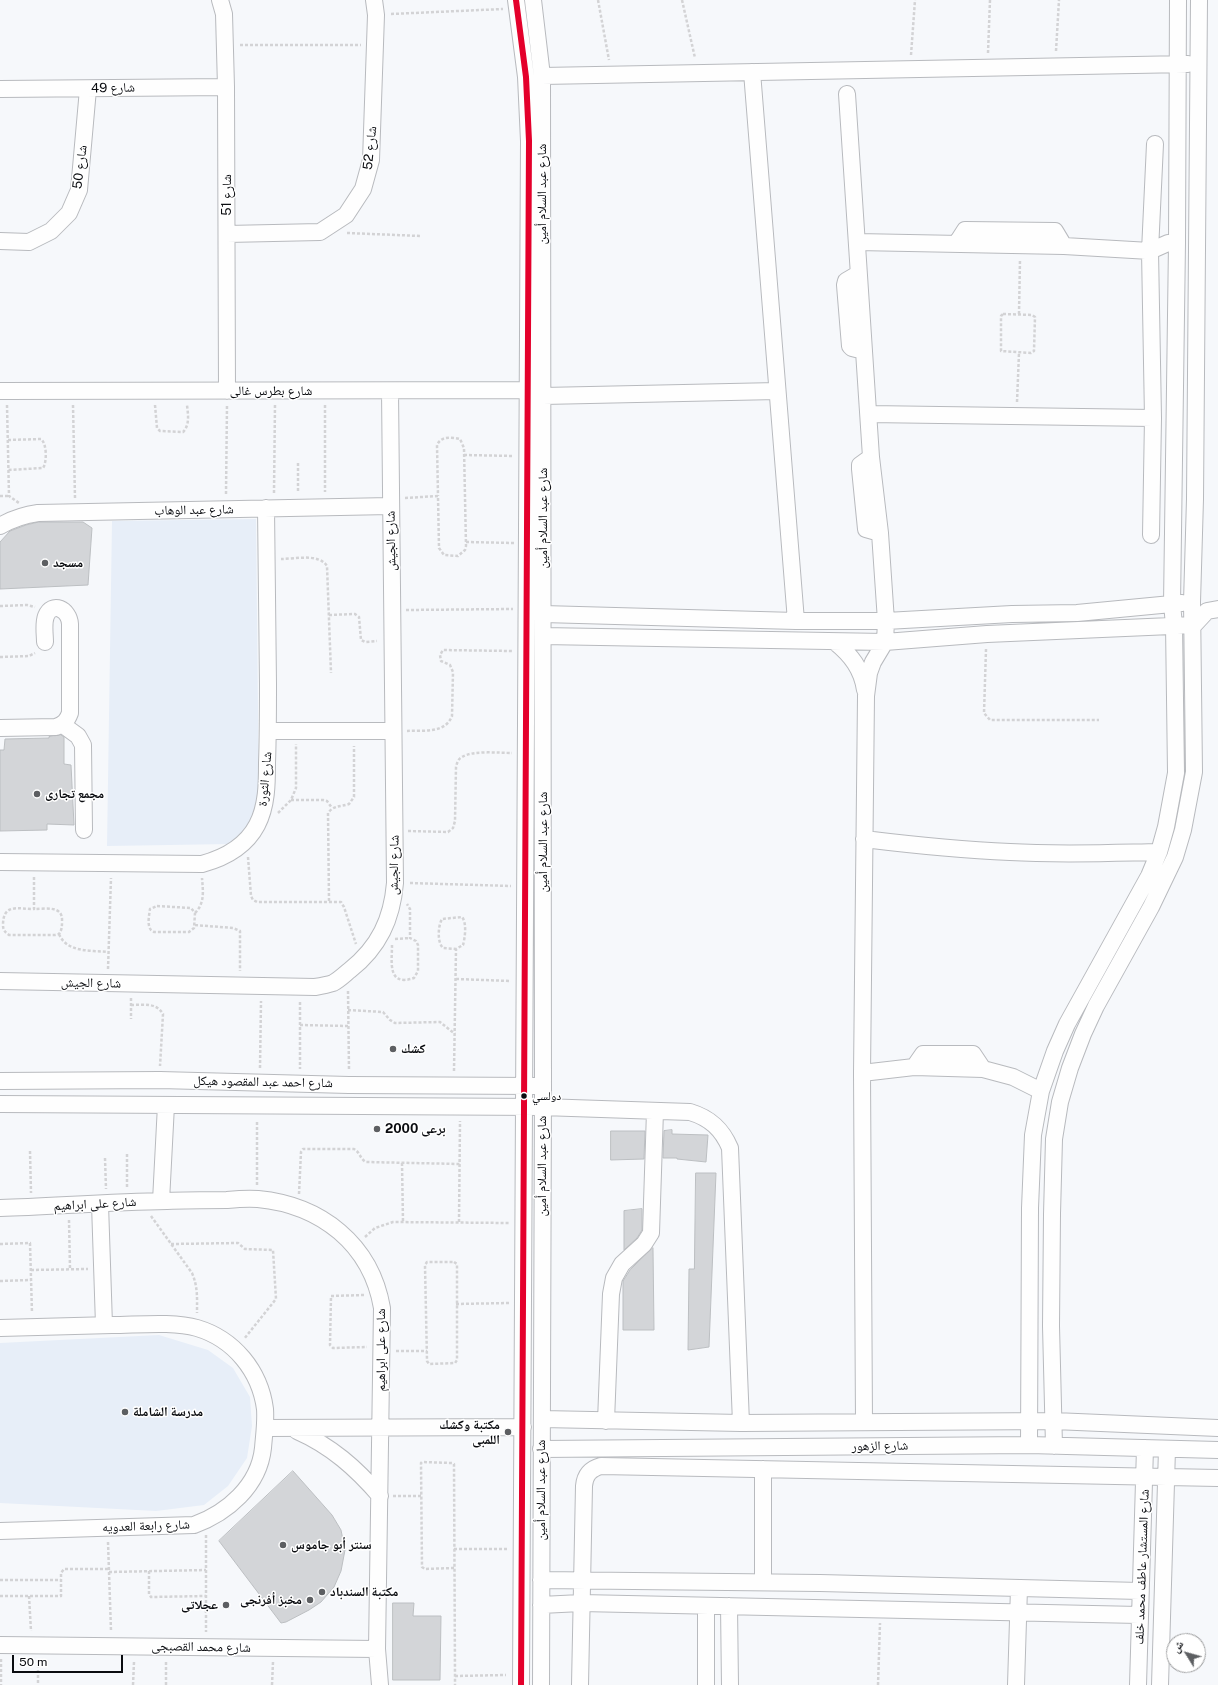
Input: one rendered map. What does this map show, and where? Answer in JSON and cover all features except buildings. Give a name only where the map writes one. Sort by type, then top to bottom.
[{"type":"street","name":"شارع 51","points":[[220,0],[224,14],[226,87],[227,391]]},
{"type":"street","name":"شارع عبد السلام أمين","points":[[521,1680],[528,456],[538,392],[542,76],[533,0]]},
{"type":"street","points":[[1029,1445],[1030,1208],[1033,1135],[1041,1091],[1066,1024],[1149,876],[1159,852],[1166,827],[1176,773],[1174,625],[1172,604],[1177,243],[1178,0]]},
{"type":"street","points":[[1054,1446],[1051,1326],[1052,1214],[1054,1139],[1060,1102],[1082,1034],[1164,882],[1175,857],[1183,830],[1194,772],[1194,625],[1192,602],[1195,499],[1199,0]]},
{"type":"street","name":"شارع عبد السلام أمين","points":[[517,4],[526,77],[529,141],[538,392],[543,614],[541,1685]]},
{"type":"street","name":"شارع 52","points":[[227,234],[320,232],[346,215],[364,189],[371,160],[375,8]]},
{"type":"street","points":[[542,76],[1198,64]]},
{"type":"street","points":[[752,72],[796,621]]},
{"type":"street","name":"شارع 49","points":[[0,89],[226,87]]},
{"type":"street","name":"شارع 50","points":[[0,241],[29,242],[51,231],[69,213],[79,190],[88,89]]},
{"type":"street","points":[[847,94],[871,457],[880,534],[886,621],[885,642],[873,662],[866,696],[862,1073],[864,1422]]},
{"type":"street","points":[[1151,535],[1153,418],[1150,251],[1155,144]]},
{"type":"street","points":[[956,244],[965,230],[1055,231],[1058,233],[1064,246]]},
{"type":"street","points":[[856,242],[1064,246],[1150,251],[1168,243],[1177,243]]},
{"type":"street","points":[[1150,251],[1167,262],[1176,262]]},
{"type":"street","name":"شارع بطرس غالى","points":[[3,391],[777,391]]},
{"type":"street","name":"شارع الجيش","points":[[0,981],[315,988],[334,982],[361,961],[373,948],[390,918],[395,883],[390,391]]},
{"type":"street","points":[[869,414],[1153,418]]},
{"type":"street","name":"شارع عبد الوهاب","points":[[0,526],[10,520],[26,515],[75,512],[299,508],[390,502]]},
{"type":"street","name":"شارع الثورة","points":[[0,862],[202,864],[217,860],[233,851],[247,839],[257,825],[263,809],[266,789],[268,731],[266,560],[270,508]]},
{"type":"street","points":[[543,614],[796,621],[886,621],[1012,614],[1078,613],[1192,602],[1213,610]]},
{"type":"street","points":[[0,728],[56,728],[63,725],[70,713],[70,617],[65,611],[58,608],[50,610],[46,616],[45,642]]},
{"type":"street","points":[[543,636],[885,642],[987,634],[1194,625],[1213,610]]},
{"type":"street","points":[[835,642],[847,652],[857,665],[863,680],[866,696]]},
{"type":"street","points":[[63,725],[78,736],[83,745],[84,830]]},
{"type":"street","points":[[268,731],[393,731]]},
{"type":"street","points":[[864,839],[934,847],[1011,852],[1159,852]]},
{"type":"street","points":[[862,1073],[914,1067],[982,1069],[1013,1077],[1041,1091]]},
{"type":"street","name":"شارع احمد عبد المقصود هيكل","points":[[0,1081],[160,1080],[349,1085],[542,1086]]},
{"type":"street","name":"شارع احمد عبد المقصود هيكل","points":[[0,1104],[542,1106],[690,1112],[701,1116],[711,1121],[719,1129],[726,1138],[730,1148],[741,1424]]},
{"type":"street","points":[[161,1201],[166,1105]]},
{"type":"street","points":[[606,1421],[611,1294],[614,1278],[622,1264],[644,1244],[651,1233],[655,1111]]},
{"type":"street","name":"شارع على ابراهيم","points":[[0,1208],[103,1203],[256,1199],[278,1202],[298,1208],[319,1217],[355,1246],[368,1267],[380,1296],[382,1308],[378,1649],[380,1685]]},
{"type":"street","points":[[103,1203],[102,1269],[104,1325]]},
{"type":"street","name":"شارع رابعة العدويه","points":[[0,1328],[163,1324],[196,1328],[217,1336],[235,1349],[250,1366],[260,1387],[265,1409],[265,1428],[262,1454],[255,1475],[237,1499],[226,1509],[206,1521],[194,1525],[0,1531]]},
{"type":"street","name":"شارع الزهور","points":[[542,1419],[741,1424],[1054,1421],[1218,1428]]},
{"type":"street","points":[[265,1428],[381,1429],[523,1427]]},
{"type":"street","points":[[292,1429],[334,1451],[358,1472],[380,1496]]},
{"type":"street","name":"شارع الزهور","points":[[541,1449],[1029,1445],[1218,1450]]},
{"type":"street","name":"شارع المستشار عاطف محمد خلف","points":[[1138,1685],[1145,1448]]},
{"type":"street","name":"شارع المستشار عاطف محمد خلف","points":[[1160,1685],[1167,1449]]},
{"type":"street","points":[[580,1685],[585,1480],[587,1475],[596,1467],[1218,1478]]},
{"type":"street","points":[[763,1469],[764,1582]]},
{"type":"street","points":[[541,1580],[820,1583],[1140,1591]]},
{"type":"street","points":[[820,1583],[820,1608]]},
{"type":"street","points":[[954,1586],[955,1610]]},
{"type":"street","points":[[1016,1685],[1019,1588]]},
{"type":"street","points":[[541,1605],[581,1603],[1139,1615]]},
{"type":"street","points":[[706,1606],[706,1685]]},
{"type":"street","points":[[729,1606],[730,1685]]},
{"type":"street","name":"شارع محمد القصبجى","points":[[0,1645],[378,1649]]},
{"type":"street","points":[[1139,1668],[1160,1668]]},
{"type":"path","points":[[598,0],[612,75]]},
{"type":"path","points":[[682,0],[699,73]]},
{"type":"path","points":[[910,69],[914,0]]},
{"type":"path","points":[[988,68],[990,0]]},
{"type":"path","points":[[1055,66],[1059,0]]},
{"type":"path","points":[[375,8],[517,4]]},
{"type":"path","points":[[225,45],[375,44]]},
{"type":"path","points":[[344,233],[421,236]]},
{"type":"path","points":[[1019,314],[1020,245]]},
{"type":"path","points":[[1004,314],[1032,315],[1036,319],[1035,350],[1030,353],[1018,353],[1003,352],[1000,348],[1002,315],[1004,314]]},
{"type":"path","points":[[1016,417],[1018,353]]},
{"type":"path","points":[[3,391],[8,440],[9,496]]},
{"type":"path","points":[[73,391],[75,512]]},
{"type":"path","points":[[155,391],[157,428],[160,431],[183,432],[187,428],[188,423],[187,391]]},
{"type":"path","points":[[226,509],[227,391]]},
{"type":"path","points":[[270,508],[276,391]]},
{"type":"path","points":[[324,391],[326,507]]},
{"type":"path","points":[[446,438],[460,439],[463,443],[464,455],[465,550],[458,556],[448,556],[440,552],[439,548],[436,445],[438,441],[446,438]]},
{"type":"path","points":[[8,440],[41,439],[45,444],[45,462],[42,468],[8,470]]},
{"type":"path","points":[[464,455],[528,456]]},
{"type":"path","points":[[298,464],[299,508]]},
{"type":"path","points":[[0,496],[9,496],[22,505],[26,515]]},
{"type":"path","points":[[390,502],[438,496]]},
{"type":"path","points":[[466,542],[528,543]]},
{"type":"path","points":[[266,560],[318,558],[324,561],[327,566],[331,673]]},
{"type":"path","points":[[0,606],[27,605],[38,609],[46,616]]},
{"type":"path","points":[[392,610],[527,609]]},
{"type":"path","points":[[329,615],[357,615],[359,617],[360,637],[363,641],[392,641]]},
{"type":"path","points":[[987,634],[984,713],[990,720],[1099,720]]},
{"type":"path","points":[[0,657],[29,656],[38,650],[45,642]]},
{"type":"path","points":[[393,731],[436,730],[444,727],[450,722],[452,716],[453,672],[450,665],[441,661],[440,655],[443,650],[527,651]]},
{"type":"path","points":[[257,825],[277,815],[291,800],[296,788],[297,731]]},
{"type":"path","points":[[329,901],[328,813],[336,806],[349,804],[354,798],[353,731]]},
{"type":"path","points":[[395,830],[448,832],[453,828],[455,821],[456,767],[458,760],[463,756],[470,754],[527,753]]},
{"type":"path","points":[[291,800],[323,800],[332,808]]},
{"type":"path","points":[[247,839],[251,896],[253,900],[257,902],[338,901],[343,904],[361,961]]},
{"type":"path","points":[[34,863],[34,909]]},
{"type":"path","points":[[107,983],[111,864]]},
{"type":"path","points":[[195,913],[202,905],[203,901],[202,864]]},
{"type":"path","points":[[395,883],[526,887]]},
{"type":"path","points":[[393,904],[406,904],[409,906],[410,938]]},
{"type":"path","points":[[153,907],[188,907],[194,910],[195,913],[195,925],[189,932],[154,932],[151,930],[149,924],[150,909],[153,907]]},
{"type":"path","points":[[8,909],[53,909],[60,912],[62,916],[62,926],[58,934],[9,935],[3,929],[4,912],[8,909]]},
{"type":"path","points":[[445,917],[462,917],[465,921],[464,942],[460,948],[456,949],[443,948],[440,944],[440,923],[445,917]]},
{"type":"path","points":[[195,925],[233,928],[240,931],[240,986]]},
{"type":"path","points":[[58,934],[61,940],[70,947],[108,952]]},
{"type":"path","points":[[397,938],[410,938],[416,941],[418,945],[418,971],[414,978],[397,978],[392,971],[392,942],[397,938]]},
{"type":"path","points":[[454,1086],[456,949]]},
{"type":"path","points":[[347,972],[349,1085]]},
{"type":"path","points":[[456,979],[526,982]]},
{"type":"path","points":[[130,984],[131,1020]]},
{"type":"path","points":[[260,1082],[261,987]]},
{"type":"path","points":[[300,987],[300,1084]]},
{"type":"path","points":[[131,1005],[154,1005],[158,1007],[163,1014],[160,1080]]},
{"type":"path","points":[[348,1010],[383,1012],[395,1023],[440,1022],[455,1034]]},
{"type":"path","points":[[300,1025],[348,1026]]},
{"type":"path","points":[[256,1199],[257,1105]]},
{"type":"path","points":[[459,1222],[460,1106]]},
{"type":"path","points":[[298,1208],[301,1152],[303,1149],[354,1149],[366,1162],[460,1164]]},
{"type":"path","points":[[30,1151],[32,1207]]},
{"type":"path","points":[[127,1154],[134,1202],[171,1244],[192,1273],[196,1282],[198,1292],[196,1328]]},
{"type":"path","points":[[103,1203],[106,1158]]},
{"type":"path","points":[[402,1163],[403,1222]]},
{"type":"path","points":[[68,1205],[70,1270]]},
{"type":"path","points":[[355,1246],[375,1228],[384,1224],[403,1222],[524,1223]]},
{"type":"path","points":[[0,1244],[30,1243],[32,1327]]},
{"type":"path","points":[[171,1244],[238,1243],[247,1250],[273,1250],[276,1299],[235,1349]]},
{"type":"path","points":[[426,1263],[456,1263],[456,1304],[456,1362],[428,1364],[426,1263]]},
{"type":"path","points":[[31,1270],[102,1269]]},
{"type":"path","points":[[0,1281],[31,1280]]},
{"type":"path","points":[[380,1296],[331,1296],[330,1345],[333,1348],[427,1351]]},
{"type":"path","points":[[456,1304],[523,1303]]},
{"type":"path","points":[[454,1568],[425,1569],[422,1567],[421,1463],[423,1462],[453,1463],[454,1549],[455,1685]]},
{"type":"path","points":[[380,1496],[421,1496]]},
{"type":"path","points":[[206,1521],[206,1647]]},
{"type":"path","points":[[108,1528],[111,1646]]},
{"type":"path","points":[[454,1549],[522,1549]]},
{"type":"path","points":[[0,1596],[61,1596],[61,1573],[64,1569],[109,1571],[206,1570]]},
{"type":"path","points":[[149,1571],[149,1594],[151,1597],[206,1596]]},
{"type":"path","points":[[0,1580],[61,1580]]},
{"type":"path","points":[[30,1596],[38,1685]]},
{"type":"path","points":[[878,1685],[880,1609]]},
{"type":"path","points":[[0,1645],[1,1685]]},
{"type":"path","points":[[133,1685],[134,1646]]},
{"type":"path","points":[[166,1646],[166,1685]]},
{"type":"path","points":[[272,1685],[273,1648]]},
{"type":"path","points":[[455,1676],[521,1680]]},
{"type":"shaded area","points":[[256,519],[259,802],[253,825],[231,844],[107,846],[112,521]]},
{"type":"shaded area","name":"مدرسة الشاملة","points":[[159,1335],[208,1350],[233,1368],[250,1397],[252,1426],[247,1458],[228,1486],[204,1505],[156,1511],[0,1503],[0,1343]]},
{"type":"transit line","points":[[516,0],[526,77],[529,141],[521,1685]]},
{"type":"place","name":"مسجد","points":[[45,563]]},
{"type":"place","name":"مجمع تجارى","points":[[37,794]]},
{"type":"place","name":"كشك","points":[[393,1049]]},
{"type":"place","name":"دولسي","points":[[524,1096]]},
{"type":"place","name":"برعى 2000","points":[[377,1129]]},
{"type":"place","name":"مدرسة الشاملة","points":[[125,1412]]},
{"type":"place","name":"مكتبة وكشك اللمبى","points":[[508,1432]]},
{"type":"place","name":"سنتر أبو جاموس","points":[[283,1545]]},
{"type":"place","name":"مكتبة السندباد","points":[[322,1592]]},
{"type":"place","name":"مخبز أفرنجى","points":[[310,1600]]},
{"type":"place","name":"عجلاتى","points":[[226,1605]]}]
